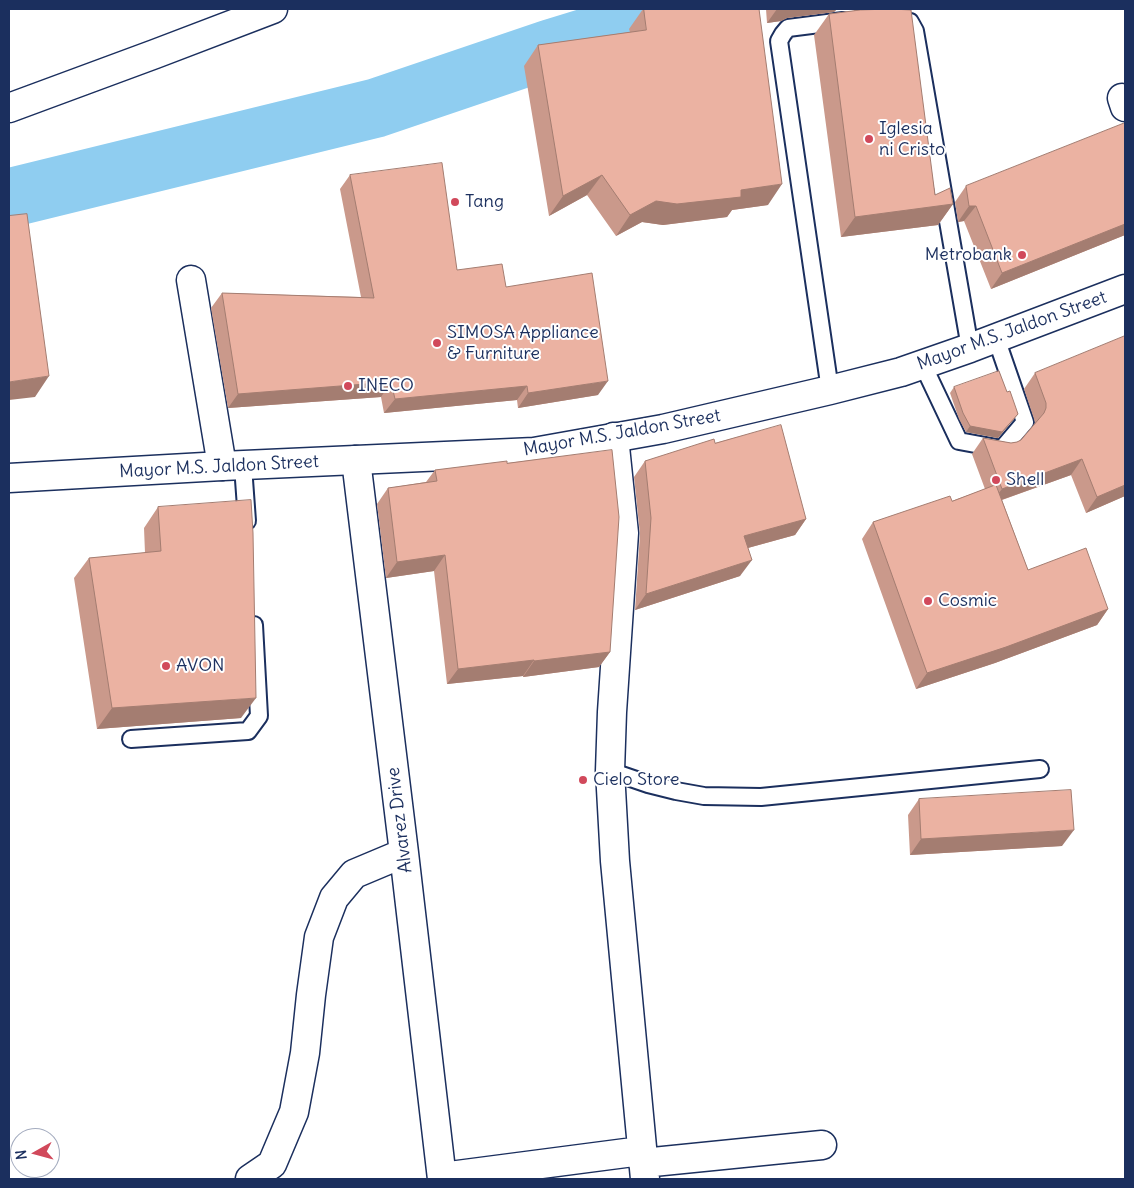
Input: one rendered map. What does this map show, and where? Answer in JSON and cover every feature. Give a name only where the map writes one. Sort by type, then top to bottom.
[{"type":"street","points":[[9,108],[273,9]]},
{"type":"street","points":[[191,280],[233,466]]},
{"type":"street","name":"Mayor M.S. Jaldon Street","points":[[9,478],[534,452],[663,429],[901,372],[1125,289]]},
{"type":"street","points":[[614,437],[624,533],[610,771],[615,861],[643,1165]]},
{"type":"street","name":"Alvarez Drive","points":[[356,460],[442,1178]]},
{"type":"street","points":[[250,1179],[272,1164],[294,1112],[305,1053],[319,937],[334,898],[354,874],[404,854]]},
{"type":"street","points":[[442,1178],[643,1165],[822,1145]]},
{"type":"lane","points":[[830,390],[779,41],[788,28],[844,15],[862,20]]},
{"type":"lane","points":[[881,20],[910,22],[915,31],[970,348]]},
{"type":"lane","points":[[923,364],[959,442],[1002,449],[1025,422],[996,338]]},
{"type":"lane","points":[[233,466],[248,533]]},
{"type":"lane","points":[[131,739],[248,731],[259,716],[253,610]]},
{"type":"lane","points":[[610,771],[648,784],[695,794],[761,797],[1040,769]]},
{"type":"building","points":[[644,9],[759,9],[782,184],[741,190],[741,197],[677,204],[656,201],[630,215],[602,175],[563,196],[538,45],[646,30]]},
{"type":"building","name":"Iglesia ni Cristo","points":[[860,10],[911,10],[935,195],[950,188],[953,204],[855,217],[829,14]]},
{"type":"building","points":[[1125,123],[1125,224],[1002,273],[976,206],[969,206],[966,186]]},
{"type":"building","points":[[442,163],[457,270],[502,264],[506,287],[592,273],[608,381],[528,393],[527,386],[395,399],[391,382],[238,394],[222,293],[374,298],[350,175]]},
{"type":"building","points":[[27,214],[49,376],[9,382],[9,216]]},
{"type":"building","points":[[1125,336],[1125,485],[1097,497],[1082,459],[1002,489],[983,438],[1011,443],[1017,442],[1021,440],[1044,413],[1046,403],[1035,373]]},
{"type":"building","points":[[999,371],[1007,392],[1010,391],[1018,414],[1002,432],[970,426],[963,413],[954,387]]},
{"type":"building","points":[[781,425],[806,519],[744,536],[752,560],[646,594],[651,518],[645,461],[714,439],[715,443]]},
{"type":"building","points":[[612,450],[619,517],[610,652],[458,669],[445,555],[397,562],[388,488],[437,481],[435,470]]},
{"type":"building","points":[[996,485],[1028,570],[1086,548],[1108,609],[1006,647],[927,673],[873,522],[950,496],[952,501]]},
{"type":"building","points":[[251,500],[256,698],[112,708],[89,558],[161,551],[158,507]]},
{"type":"building","points":[[1071,790],[1074,830],[921,839],[919,799]]},
{"type":"waterway","points":[[9,198],[376,108],[550,49],[680,9]]},
{"type":"place","name":"Iglesia ni Cristo","points":[[869,139]]},
{"type":"place","name":"Tang","points":[[455,202]]},
{"type":"place","name":"Metrobank","points":[[1022,255]]},
{"type":"place","name":"SIMOSA Appliance & Furniture","points":[[437,343]]},
{"type":"place","name":"INECO","points":[[348,386]]},
{"type":"place","name":"Shell","points":[[996,480]]},
{"type":"place","name":"Cosmic","points":[[928,601]]},
{"type":"place","name":"AVON","points":[[166,666]]},
{"type":"place","name":"Cielo Store","points":[[583,780]]}]
